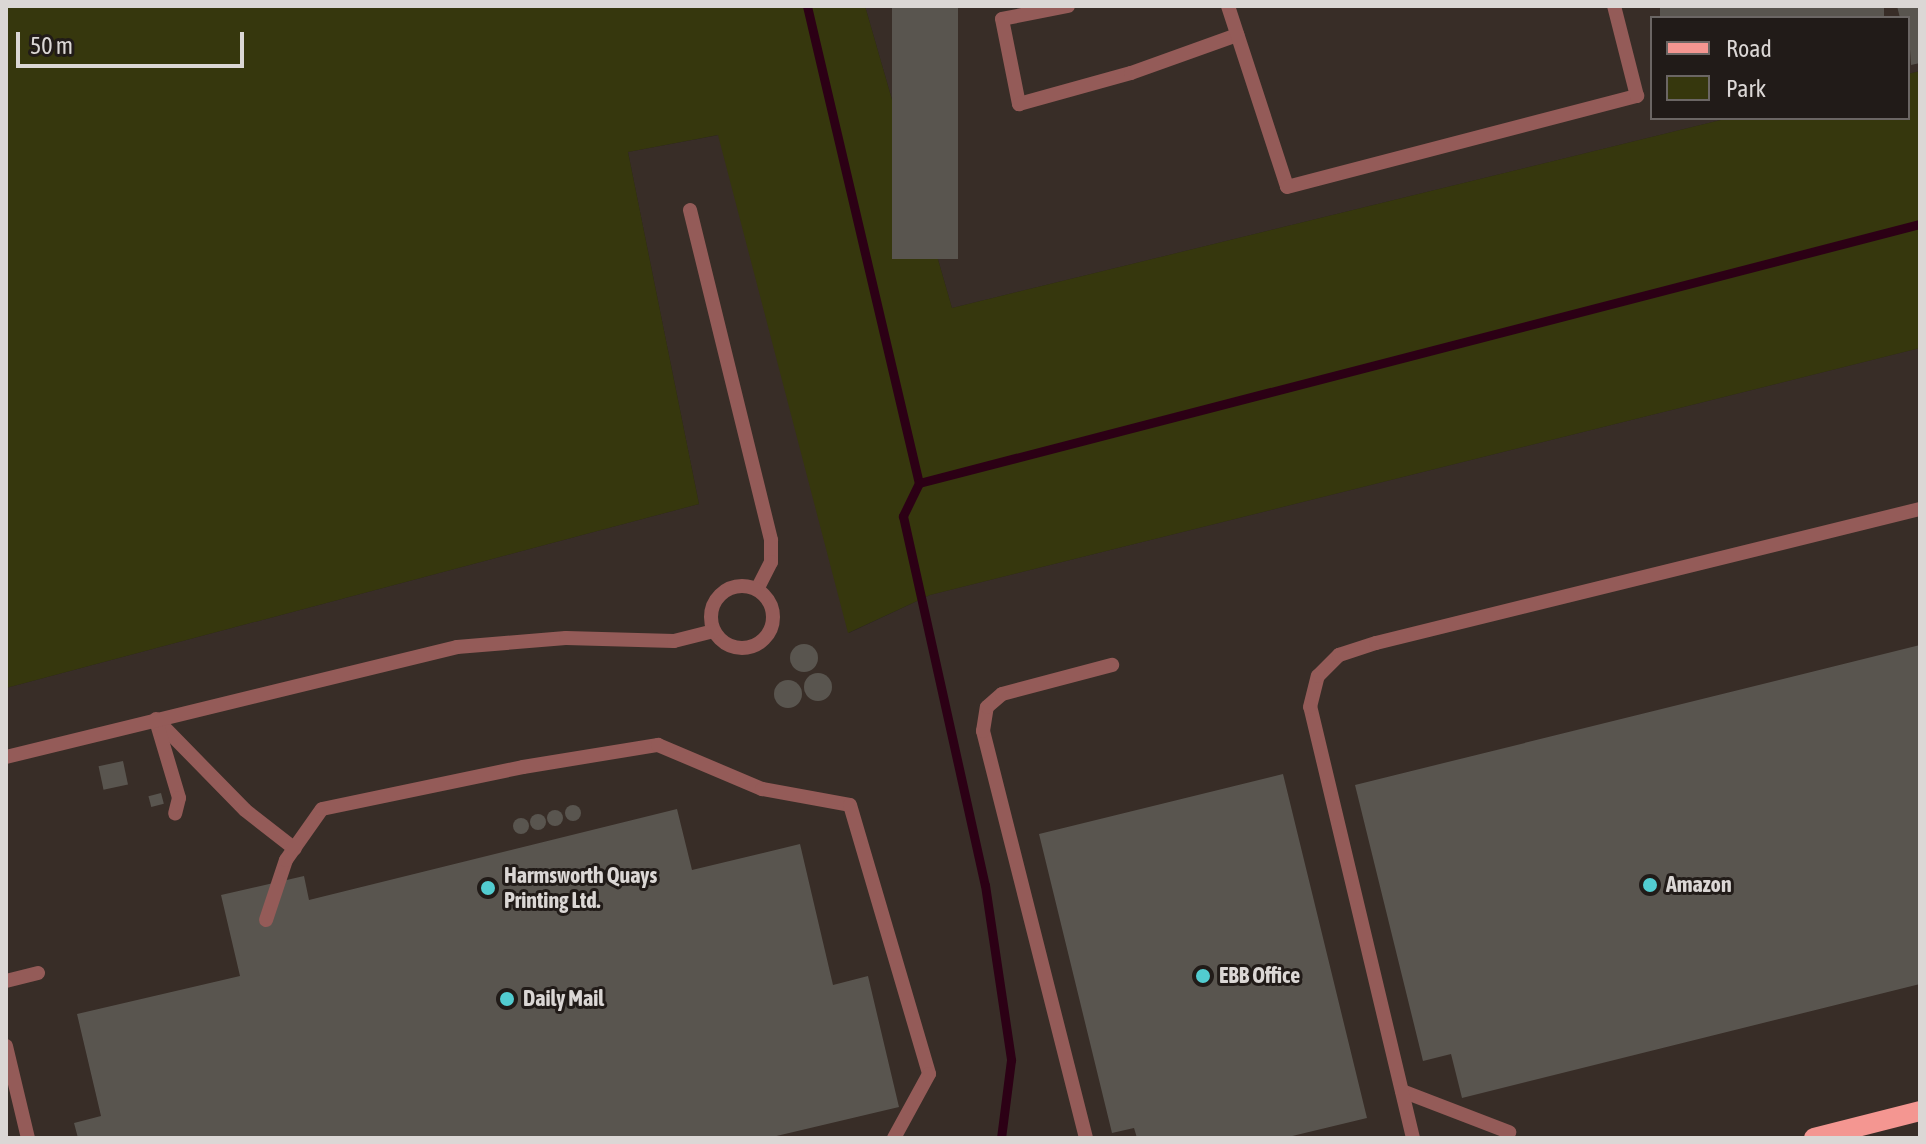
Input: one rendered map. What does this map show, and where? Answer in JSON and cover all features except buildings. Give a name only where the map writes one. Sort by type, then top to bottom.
[{"type":"main road","points":[[1823,1137],[1920,1111]]},
{"type":"lane","points":[[1068,6],[1002,19],[1019,104],[1131,73],[1237,35]]},
{"type":"lane","points":[[1228,6],[1287,187],[1637,96],[1614,6]]},
{"type":"lane","points":[[690,210],[771,540],[771,562],[757,589]]},
{"type":"lane","points":[[1413,1138],[1310,707],[1318,676],[1339,655],[1376,643],[1920,509]]},
{"type":"lane","points":[[741,585],[757,589],[773,608],[766,638],[738,648],[714,631],[712,610],[722,593],[741,585]]},
{"type":"lane","points":[[6,757],[457,647],[566,638],[674,641],[714,631]]},
{"type":"lane","points":[[1086,1138],[983,731],[987,707],[1002,694],[1112,665]]},
{"type":"lane","points":[[156,719],[179,798],[175,814]]},
{"type":"lane","points":[[156,719],[245,810],[295,849]]},
{"type":"lane","points":[[266,920],[295,849],[322,809],[658,745],[762,789],[850,805],[929,1074],[894,1138]]},
{"type":"lane","points":[[6,981],[38,973]]},
{"type":"lane","points":[[6,1046],[28,1138]]},
{"type":"lane","points":[[1402,1091],[1509,1132]]},
{"type":"shaded area","points":[[865,6],[1920,6],[1920,71],[1910,74],[1910,16],[1650,16],[1650,120],[1721,120],[952,308]]},
{"type":"shaded area","points":[[719,135],[849,633],[930,595],[1920,348],[1920,1138],[6,1138],[6,688],[699,504],[628,152]]},
{"type":"green space","points":[[6,6],[865,6],[952,308],[1721,120],[1910,120],[1910,74],[1920,71],[1920,348],[930,595],[848,633],[718,135],[628,152],[699,504],[6,688]]},
{"type":"waterway","points":[[807,6],[919,483],[903,516],[985,885],[1011,1060],[1001,1138]]},
{"type":"waterway","points":[[919,483],[1920,224]]},
{"type":"place","name":"Amazon","points":[[1650,885]]},
{"type":"place","name":"Harmsworth Quays Printing Ltd.","points":[[488,888]]},
{"type":"place","name":"EBB Office","points":[[1203,976]]},
{"type":"place","name":"Daily Mail","points":[[507,999]]}]
